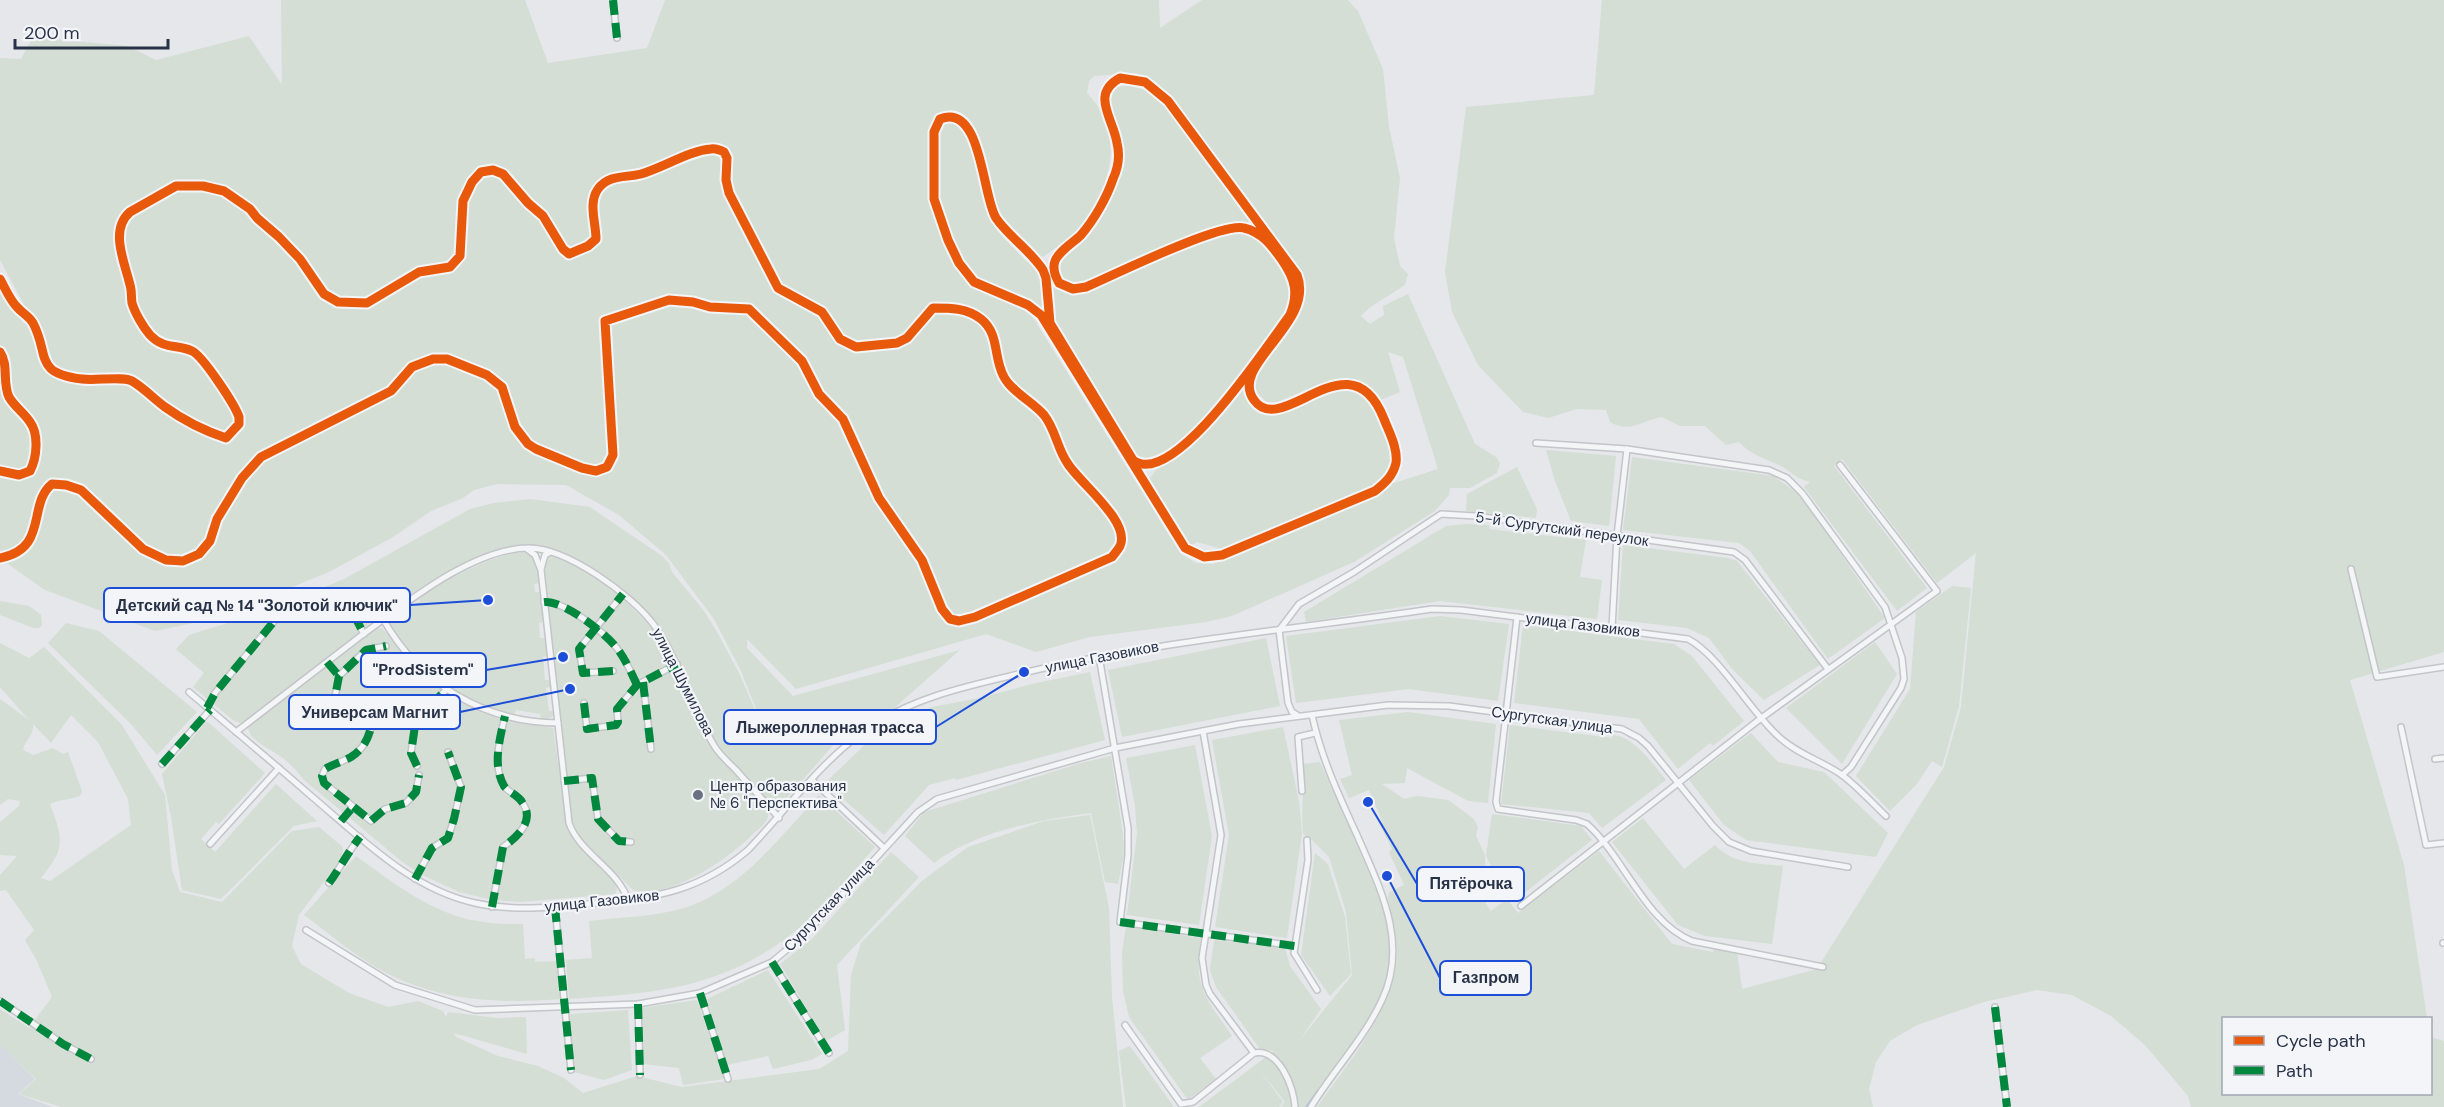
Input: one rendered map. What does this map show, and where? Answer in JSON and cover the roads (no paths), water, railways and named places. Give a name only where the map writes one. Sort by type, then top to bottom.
[{"type":"street","points":[[613,0],[617,38]]},
{"type":"street","points":[[1536,443],[1627,449],[1769,470],[1787,478],[1802,493],[1885,607],[1902,658],[1904,679],[1901,688],[1851,767],[1842,775]]},
{"type":"street","points":[[1612,628],[1617,536],[1627,449]]},
{"type":"street","points":[[1521,906],[1760,719],[1936,591],[1840,465]]},
{"type":"street","name":"5-й Сургутский переулок","points":[[1279,630],[1299,604],[1354,572],[1441,514],[1476,516],[1728,551],[1740,555],[1828,669]]},
{"type":"street","points":[[523,549],[531,551],[541,570],[571,829],[579,841],[623,887],[628,900]]},
{"type":"street","name":"улица Шумилова","points":[[236,732],[403,604],[463,568],[497,554],[523,549],[539,549],[569,558],[588,570],[623,594],[654,624],[677,664],[716,748],[779,818]]},
{"type":"street","points":[[539,549],[544,557]]},
{"type":"street","points":[[536,557],[539,549]]},
{"type":"street","points":[[541,570],[544,557],[547,553],[552,552]]},
{"type":"street","points":[[2351,569],[2377,678],[2444,667]]},
{"type":"street","points":[[162,764],[208,709],[215,693],[276,619],[328,592],[338,594],[345,601],[364,634]]},
{"type":"street","points":[[613,671],[588,674],[582,671],[579,649],[623,594]]},
{"type":"street","points":[[544,602],[559,604],[595,628],[618,649],[640,683],[651,749]]},
{"type":"street","name":"улица Газовиков","points":[[189,692],[360,837],[415,879],[457,898],[492,907],[521,909],[628,900],[665,894],[713,876],[748,850],[840,750],[856,737],[884,718],[913,703],[957,688],[1099,656],[1207,638],[1432,609],[1678,636],[1696,644],[1707,653],[1760,719],[1780,738],[1803,755],[1842,775],[1886,816]]},
{"type":"street","points":[[1517,617],[1496,802],[1498,808],[1503,811],[1581,821],[1592,828],[1660,918],[1681,936],[1692,941],[1823,967]]},
{"type":"street","points":[[383,619],[410,658],[446,690],[476,706],[504,716],[534,722],[558,723]]},
{"type":"street","points":[[1279,630],[1288,703],[1292,712],[1297,715]]},
{"type":"street","points":[[301,701],[311,706],[325,705],[335,697],[339,676],[366,650],[386,646]]},
{"type":"street","points":[[1099,656],[1129,841],[1120,922],[1295,946]]},
{"type":"street","points":[[327,662],[339,676]]},
{"type":"street","points":[[584,704],[587,729],[616,726],[617,709],[640,683],[677,664]]},
{"type":"street","points":[[417,766],[411,753],[416,719],[446,690]]},
{"type":"street","name":"Сургутская улица","points":[[306,930],[395,986],[475,1010],[638,1004],[700,993],[772,962],[803,936],[918,812],[937,799],[1114,748],[1297,715],[1409,704],[1449,706],[1622,729],[1639,738],[1721,835],[1740,848],[1848,867]]},
{"type":"street","points":[[374,708],[371,729],[365,744],[352,756],[327,768],[322,774],[325,784],[368,821],[373,821],[385,809],[406,803],[416,792],[419,775]]},
{"type":"street","points":[[1311,1107],[1381,1003],[1391,976],[1393,951],[1392,928],[1385,898],[1328,769],[1315,733],[1312,715]]},
{"type":"street","points":[[492,907],[502,847],[521,834],[527,816],[523,802],[504,786],[496,754],[504,716]]},
{"type":"street","points":[[2401,727],[2426,845],[2444,843]]},
{"type":"street","points":[[1203,731],[1221,835],[1202,958],[1206,985],[1254,1053]]},
{"type":"street","points":[[1302,791],[1298,737],[1315,733]]},
{"type":"street","points":[[415,879],[432,848],[448,838],[454,819],[461,787],[448,752]]},
{"type":"street","points":[[2435,759],[2444,758]]},
{"type":"street","points":[[210,844],[279,768]]},
{"type":"street","points":[[564,781],[592,778],[598,819],[619,841],[631,842]]},
{"type":"street","points":[[812,780],[884,848]]},
{"type":"street","points":[[341,821],[352,808]]},
{"type":"street","points":[[328,883],[343,865],[351,848],[360,837]]},
{"type":"street","points":[[1307,840],[1308,860],[1294,953],[1317,990]]},
{"type":"street","points":[[555,907],[571,1070]]},
{"type":"street","points":[[772,962],[829,1053]]},
{"type":"street","points":[[700,993],[728,1080]]},
{"type":"street","points":[[0,1001],[63,1044],[91,1059]]},
{"type":"street","points":[[638,1004],[640,1075]]},
{"type":"street","points":[[1995,1007],[2007,1107]]},
{"type":"street","points":[[1125,1025],[1177,1101],[1185,1105],[1193,1102],[1254,1053],[1266,1053],[1274,1057],[1288,1082],[1295,1107]]},
{"type":"waterway","points":[[1306,1107],[1318,1090]]},
{"type":"place","name":"Детский сад № 14 \"Золотой ключик\"","points":[[488,600]]},
{"type":"place","name":"\"ProdSistem\"","points":[[563,657]]},
{"type":"place","name":"Лыжероллерная трасса","points":[[1024,672]]},
{"type":"place","name":"Универсам Магнит","points":[[570,689]]},
{"type":"place","name":"Центр образования № 6 \"Перспектива\"","points":[[698,795]]},
{"type":"place","name":"Пятёрочка","points":[[1368,802]]},
{"type":"place","name":"Газпром","points":[[1387,876]]}]
